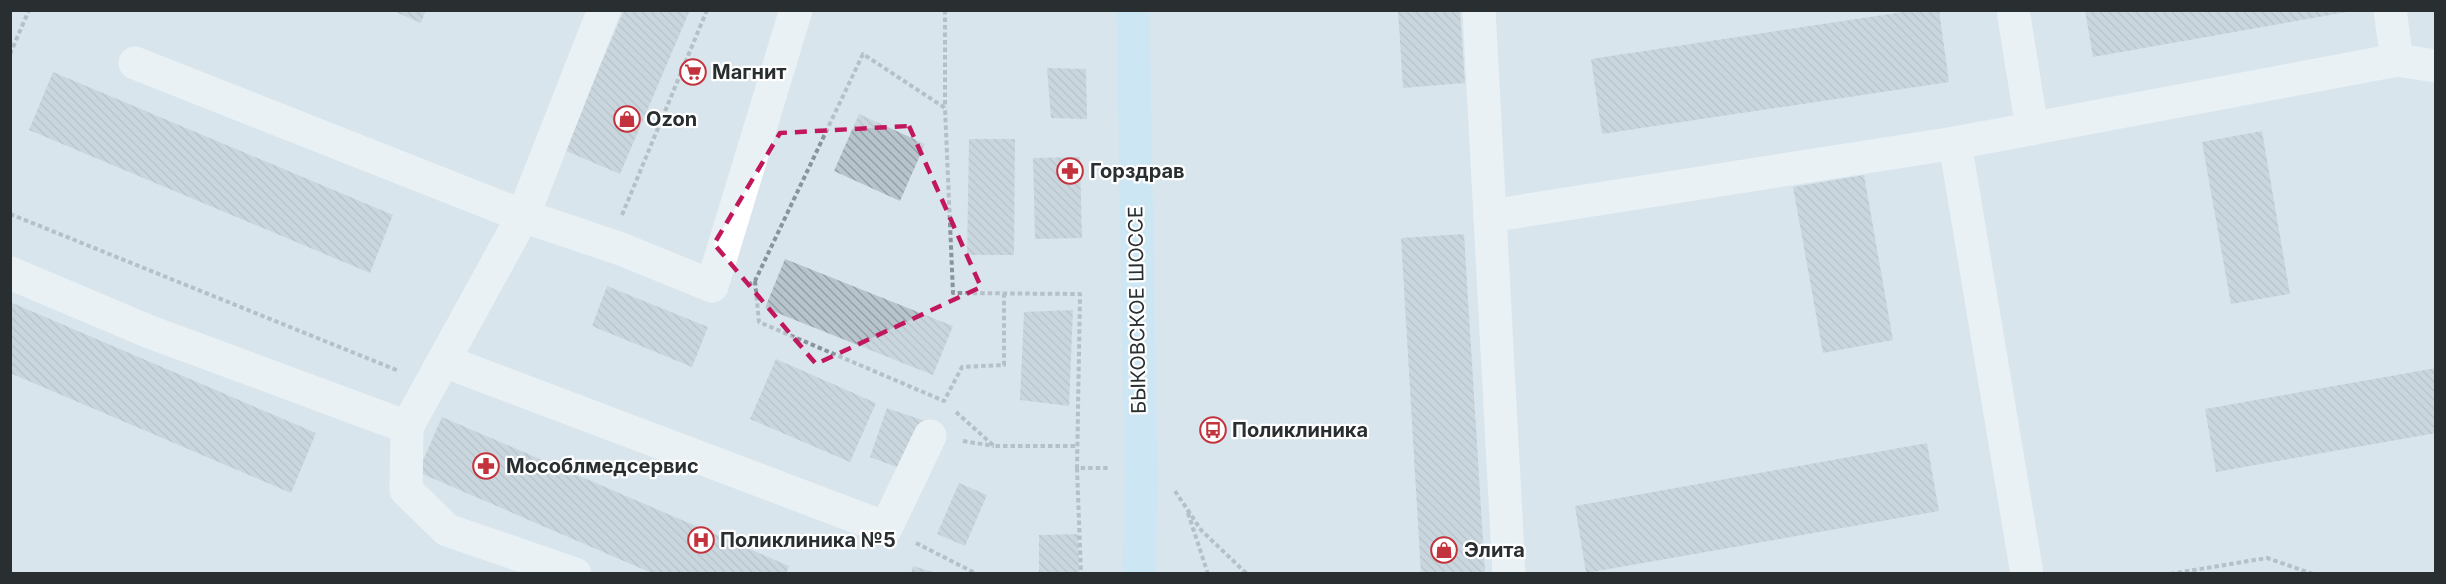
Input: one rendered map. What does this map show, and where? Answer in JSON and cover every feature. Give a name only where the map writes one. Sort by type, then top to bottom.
[{"type":"main road","name":"БЫКОВСКОЕ ШОССЕ","points":[[1133,10],[1141,468],[1139,573]]},
{"type":"lane","points":[[575,573],[447,530],[406,490],[407,428],[523,216],[604,10]]},
{"type":"lane","points":[[135,63],[523,216],[609,245],[712,286],[796,10]]},
{"type":"lane","points":[[1479,10],[1509,573]]},
{"type":"lane","points":[[2013,10],[2032,129]]},
{"type":"lane","points":[[2390,10],[2397,60]]},
{"type":"lane","points":[[1490,216],[1955,143],[2397,60],[2436,66]]},
{"type":"lane","points":[[1955,143],[2027,573]]},
{"type":"lane","points":[[10,273],[150,332],[407,428]]},
{"type":"lane","points":[[438,372],[886,528],[930,436]]},
{"type":"path","points":[[10,54],[29,10]]},
{"type":"path","points":[[609,245],[707,10]]},
{"type":"path","points":[[945,10],[945,108],[953,293],[1080,294],[1077,468],[1081,573]]},
{"type":"path","points":[[945,108],[863,54],[755,281],[759,322],[944,401],[994,446],[1078,446]]},
{"type":"path","points":[[10,214],[438,372]]},
{"type":"path","points":[[712,286],[731,294],[755,281]]},
{"type":"path","points":[[944,401],[963,367],[1004,365],[1004,294]]},
{"type":"path","points":[[1077,468],[1141,468],[1169,484],[1201,530],[1246,573]]},
{"type":"path","points":[[1186,506],[1208,573]]},
{"type":"path","points":[[886,528],[977,573]]},
{"type":"path","points":[[2170,573],[2267,558],[2313,573]]},
{"type":"highlighted area","points":[[909,126],[981,287],[816,364],[714,244],[780,133]]},
{"type":"building","points":[[391,10],[426,10],[421,23]]},
{"type":"building","points":[[624,10],[690,10],[620,174],[564,150]]},
{"type":"building","points":[[1398,10],[1460,10],[1465,83],[1403,88]]},
{"type":"building","points":[[1916,10],[1939,10],[1949,82],[1602,134],[1591,59]]},
{"type":"building","points":[[2085,10],[2347,10],[2347,12],[2093,57]]},
{"type":"building","points":[[1047,68],[1086,69],[1087,119],[1051,118]]},
{"type":"building","points":[[53,72],[393,215],[370,273],[29,130]]},
{"type":"building","points":[[859,114],[925,144],[900,201],[834,171]]},
{"type":"building","points":[[2262,131],[2290,294],[2231,304],[2202,142]]},
{"type":"building","points":[[969,139],[1015,139],[1014,255],[967,255]]},
{"type":"building","points":[[1080,157],[1082,238],[1035,239],[1033,158]]},
{"type":"building","points":[[1864,175],[1893,340],[1823,353],[1793,187]]},
{"type":"building","points":[[1464,234],[1485,573],[1421,574],[1401,238]]},
{"type":"building","points":[[785,259],[953,326],[933,375],[765,308]]},
{"type":"building","points":[[607,286],[708,327],[692,367],[592,326]]},
{"type":"building","points":[[10,302],[316,433],[291,493],[10,373]]},
{"type":"building","points":[[1073,310],[1069,406],[1020,400],[1024,312]]},
{"type":"building","points":[[776,359],[876,403],[850,462],[750,419]]},
{"type":"building","points":[[2436,368],[2436,433],[2216,472],[2205,409]]},
{"type":"building","points":[[887,408],[925,421],[907,471],[870,457]]},
{"type":"building","points":[[442,417],[789,566],[786,574],[654,574],[418,472]]},
{"type":"building","points":[[1927,443],[1939,511],[1586,573],[1575,506]]},
{"type":"building","points":[[959,483],[987,495],[965,546],[937,534]]},
{"type":"building","points":[[1078,534],[1079,574],[1039,574],[1039,535]]},
{"type":"building","points":[[913,566],[937,573],[937,574],[911,574]]},
{"type":"place","name":"Магнит","points":[[693,72]]},
{"type":"place","name":"Ozon","points":[[627,119]]},
{"type":"place","name":"Горздрав","points":[[1070,171]]},
{"type":"place","name":"Поликлиника","points":[[1213,430]]},
{"type":"place","name":"Мособлмедсервис","points":[[486,466]]},
{"type":"place","name":"Поликлиника №5","points":[[701,540]]},
{"type":"place","name":"Элита","points":[[1444,550]]}]
